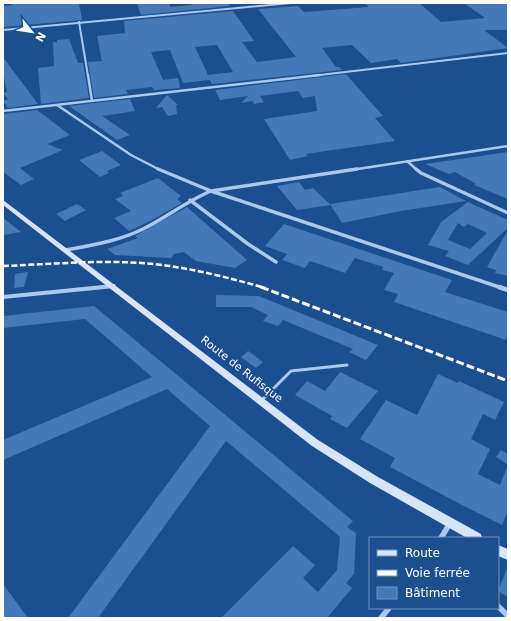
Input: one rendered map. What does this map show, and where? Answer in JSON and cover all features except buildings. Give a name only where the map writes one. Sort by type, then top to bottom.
[{"type":"main road","name":"Route de Rufisque","points":[[3,202],[315,443],[374,480],[475,537]]},
{"type":"main road","points":[[499,550],[508,555]]},
{"type":"street","points":[[3,30],[291,3]]},
{"type":"street","points":[[79,22],[92,101]]},
{"type":"street","points":[[3,111],[508,53]]},
{"type":"street","points":[[57,105],[131,156],[146,164],[210,191],[239,202],[508,290]]},
{"type":"street","points":[[66,250],[106,242],[132,234],[190,200],[210,191],[508,146]]},
{"type":"street","points":[[407,161],[421,173],[508,213]]},
{"type":"street","points":[[190,200],[248,244],[276,262]]},
{"type":"street","points":[[3,297],[113,286]]},
{"type":"street","points":[[442,537],[450,523]]},
{"type":"street","points":[[499,607],[508,616]]},
{"type":"street","points":[[381,618],[388,609]]},
{"type":"lane","points":[[261,400],[291,371],[348,365]]},
{"type":"railway","points":[[3,266],[86,262],[128,262],[170,266],[230,278],[265,288]]},
{"type":"railway","points":[[261,287],[508,381]]}]
